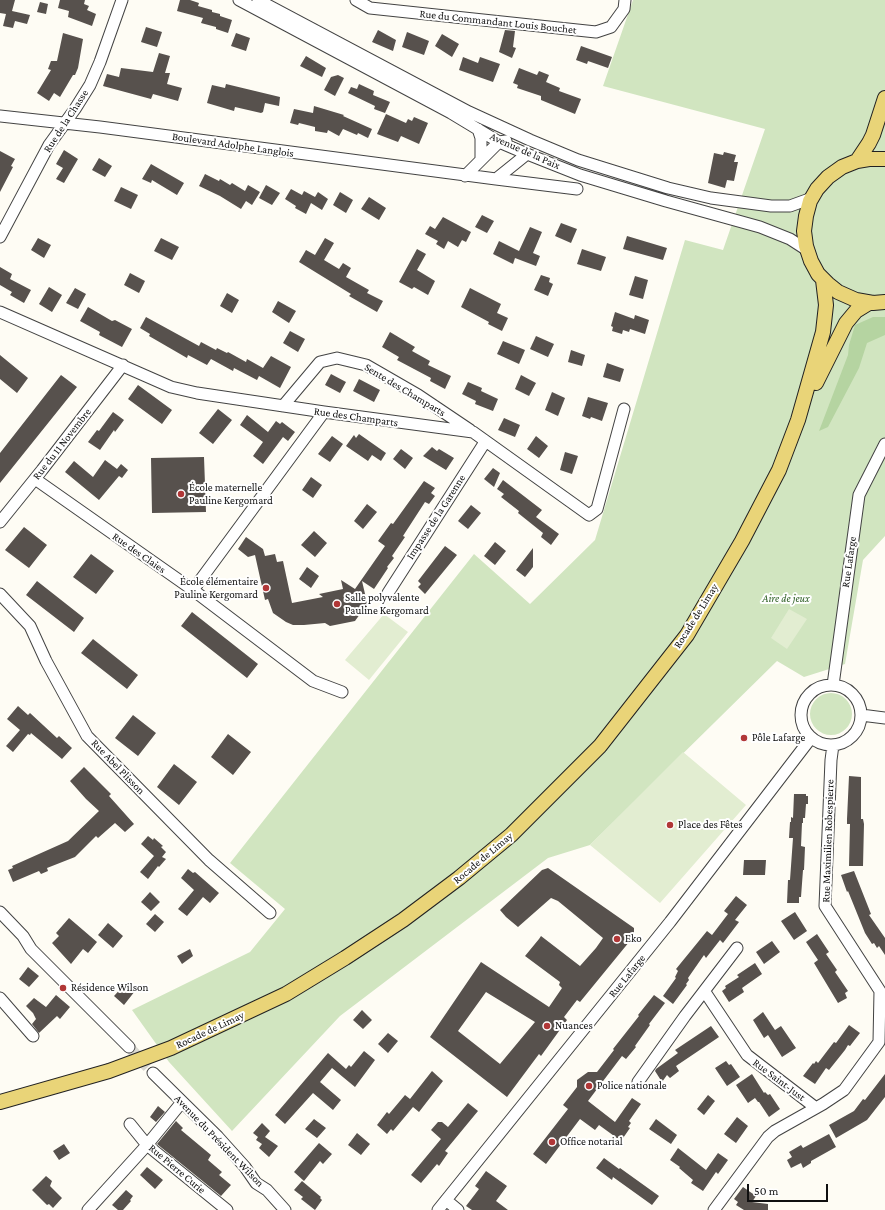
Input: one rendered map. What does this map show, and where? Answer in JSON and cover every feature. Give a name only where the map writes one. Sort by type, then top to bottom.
[{"type":"main road","points":[[857,161],[873,135],[885,98]]},
{"type":"main road","points":[[885,159],[857,161],[842,167],[828,176],[819,186],[812,198],[806,212],[804,223],[804,239],[807,250],[812,264],[823,280],[833,289],[856,300],[885,302]]},
{"type":"main road","name":"Rocade de Limay","points":[[0,1102],[109,1071],[171,1048],[286,994],[403,920],[459,878],[510,835],[600,746],[687,635],[742,542],[779,470],[798,420],[823,332],[826,309],[823,280]]},
{"type":"main road","name":"Rocade de Limay","points":[[798,420],[846,324],[856,311],[869,302]]},
{"type":"street","name":"Rue de la Chasse","points":[[0,237],[49,145],[90,85],[100,62],[122,0]]},
{"type":"street","name":"Avenue de la Paix","points":[[239,0],[451,113],[499,142],[580,175],[644,195],[760,227],[790,239],[807,250]]},
{"type":"street","name":"Avenue de la Paix","points":[[258,0],[469,112],[578,160],[668,188],[711,198],[771,206],[790,206],[812,198]]},
{"type":"street","name":"Rue du Commandant Louis Bouchet","points":[[356,0],[370,8],[596,32],[611,26],[624,9],[625,0]]},
{"type":"street","name":"Boulevard Adolphe Langlois","points":[[0,116],[116,129],[465,176],[577,189]]},
{"type":"street","points":[[478,129],[481,138],[481,159]]},
{"type":"street","points":[[465,176],[499,142],[530,140]]},
{"type":"street","points":[[496,179],[527,154]]},
{"type":"street","name":"Rue des Champarts","points":[[0,312],[171,387],[196,393],[283,406],[473,432]]},
{"type":"street","name":"Sente des Champarts","points":[[283,406],[320,362],[337,358],[366,365],[418,395],[473,432]]},
{"type":"street","name":"Rue du 11 Novembre","points":[[0,522],[35,480],[123,365]]},
{"type":"street","points":[[473,432],[589,515],[597,509],[624,409]]},
{"type":"street","points":[[193,590],[324,412]]},
{"type":"street","name":"Impasse de la Garenne","points":[[388,593],[485,442]]},
{"type":"street","name":"Rue Lafarge","points":[[833,685],[859,495],[885,444]]},
{"type":"street","name":"Rue des Claies","points":[[35,480],[193,590],[313,681],[342,692]]},
{"type":"street","name":"Rue Abel Plisson","points":[[0,594],[30,626],[46,661],[87,736],[209,860],[270,913]]},
{"type":"street","points":[[833,685],[842,687],[856,698],[860,706],[861,715],[860,724],[856,732],[845,741],[832,745],[824,745],[810,738],[805,731],[800,715],[805,699],[811,693],[818,688],[833,685]]},
{"type":"street","points":[[861,715],[885,718]]},
{"type":"street","name":"Rue Lafarge","points":[[438,1210],[670,922],[810,738]]},
{"type":"street","name":"Rue Maximilien Robespierre","points":[[714,1210],[768,1137],[775,1131],[844,1090],[880,1042],[880,992],[824,906],[832,745]]},
{"type":"street","points":[[0,912],[23,936],[31,949],[129,1047]]},
{"type":"street","points":[[638,1082],[685,1016],[738,948]]},
{"type":"street","name":"Rue Saint-Just","points":[[704,992],[747,1055],[816,1108]]},
{"type":"street","points":[[0,998],[33,1036]]},
{"type":"street","name":"Avenue du Président Wilson","points":[[153,1073],[231,1151],[256,1182],[267,1190],[285,1210]]},
{"type":"street","points":[[88,1210],[147,1145],[182,1102]]},
{"type":"street","name":"Rue Pierre Curie","points":[[130,1124],[147,1145],[227,1210]]},
{"type":"street","points":[[446,1200],[458,1210]]},
{"type":"green space","name":"Aire de jeux","points":[[633,0],[885,0],[885,536],[863,560],[845,664],[804,677],[777,661],[590,845],[548,858],[340,1016],[232,1131],[169,1062],[132,1010],[250,952],[285,909],[230,863],[474,554],[530,604],[595,540],[685,240],[723,250],[765,129],[603,86]]},
{"type":"green space","points":[[873,317],[885,317],[885,335],[867,343],[859,368],[828,427],[819,431],[848,355],[849,345],[855,325]]},
{"type":"green space","points":[[789,609],[807,619],[787,649],[771,638]]},
{"type":"green space","points":[[384,614],[408,632],[369,680],[345,660]]},
{"type":"green space","points":[[827,693],[835,693],[843,696],[849,702],[852,714],[849,726],[843,732],[835,735],[827,735],[819,732],[813,726],[810,718],[810,710],[813,702],[819,696]]},
{"type":"green space","name":"Place des Fêtes","points":[[683,752],[746,805],[660,903],[590,845]]},
{"type":"building","points":[[0,0],[15,0],[12,11],[30,15],[27,24],[15,21],[13,28],[3,26],[6,14],[0,13]]},
{"type":"building","points":[[60,0],[85,0],[84,4],[89,6],[87,10],[96,14],[92,26],[68,17],[69,11],[58,8]]},
{"type":"building","points":[[180,0],[190,0],[199,3],[198,6],[212,10],[212,12],[220,14],[220,16],[232,20],[228,33],[216,29],[216,27],[201,23],[203,18],[177,11]]},
{"type":"building","points":[[40,2],[48,4],[46,14],[37,12]]},
{"type":"building","points":[[146,27],[162,32],[157,47],[141,42]]},
{"type":"building","points":[[378,30],[396,40],[393,51],[372,42]]},
{"type":"building","points":[[505,30],[515,31],[513,47],[516,48],[512,58],[499,52]]},
{"type":"building","points":[[407,32],[429,41],[424,55],[402,47]]},
{"type":"building","points":[[63,33],[83,39],[78,68],[60,97],[54,93],[49,101],[37,93],[51,70],[48,69],[51,61],[57,61]]},
{"type":"building","points":[[236,33],[250,38],[246,51],[231,46]]},
{"type":"building","points":[[442,34],[459,44],[452,57],[435,46]]},
{"type":"building","points":[[581,46],[612,57],[608,68],[588,61],[587,64],[576,60]]},
{"type":"building","points":[[159,53],[170,56],[165,73],[170,73],[167,84],[182,88],[178,101],[153,94],[151,99],[103,86],[107,74],[119,77],[121,68],[153,72]]},
{"type":"building","points":[[306,56],[326,68],[322,77],[300,66]]},
{"type":"building","points":[[463,57],[478,63],[480,57],[500,64],[493,82],[459,70]]},
{"type":"building","points":[[519,68],[537,75],[539,71],[549,75],[546,82],[560,88],[559,91],[581,99],[575,114],[541,100],[541,96],[517,88],[518,85],[513,83]]},
{"type":"building","points":[[338,75],[344,78],[335,96],[324,90],[331,77]]},
{"type":"building","points":[[226,84],[280,97],[279,106],[265,103],[263,112],[261,113],[235,107],[234,111],[207,103],[212,85],[225,88]]},
{"type":"building","points":[[359,84],[374,91],[373,95],[390,102],[385,113],[374,109],[375,106],[348,93],[351,87],[357,89]]},
{"type":"building","points":[[314,106],[344,115],[343,116],[372,129],[368,138],[358,133],[357,135],[343,129],[339,136],[328,130],[327,133],[315,131],[315,127],[299,123],[298,125],[290,123],[294,109],[313,113]]},
{"type":"building","points":[[386,114],[406,123],[408,119],[412,121],[414,117],[428,123],[419,144],[401,136],[398,142],[377,134]]},
{"type":"building","points":[[64,150],[78,159],[64,183],[56,179],[63,168],[56,164]]},
{"type":"building","points":[[0,151],[15,159],[11,166],[13,167],[0,192]]},
{"type":"building","points":[[724,152],[736,155],[734,162],[738,162],[734,181],[727,180],[725,188],[708,183],[714,153],[723,155]]},
{"type":"building","points":[[99,158],[112,166],[105,177],[92,170]]},
{"type":"building","points":[[151,164],[184,183],[177,195],[152,180],[151,183],[142,179]]},
{"type":"building","points":[[205,174],[219,181],[220,179],[230,185],[232,183],[245,191],[248,185],[260,192],[252,205],[246,201],[241,209],[220,196],[199,186]]},
{"type":"building","points":[[266,185],[280,193],[272,205],[259,198]]},
{"type":"building","points":[[121,187],[138,195],[131,209],[114,201]]},
{"type":"building","points":[[291,189],[302,195],[304,191],[315,197],[318,192],[328,199],[322,210],[311,203],[306,214],[295,208],[296,206],[285,199]]},
{"type":"building","points":[[340,192],[353,200],[346,213],[333,205]]},
{"type":"building","points":[[369,197],[386,208],[379,220],[361,209]]},
{"type":"building","points":[[482,215],[494,221],[487,233],[475,227]]},
{"type":"building","points":[[443,217],[471,232],[466,242],[462,240],[458,247],[448,241],[444,249],[436,244],[438,241],[425,234],[430,226],[435,229]]},
{"type":"building","points":[[561,223],[577,229],[571,243],[555,236]]},
{"type":"building","points":[[530,227],[542,232],[533,253],[540,256],[536,266],[515,258],[513,264],[493,254],[499,241],[519,251]]},
{"type":"building","points":[[627,236],[667,248],[663,260],[623,249]]},
{"type":"building","points":[[38,238],[51,245],[44,258],[31,250]]},
{"type":"building","points":[[161,238],[179,247],[172,260],[154,251]]},
{"type":"building","points":[[325,238],[334,243],[324,260],[339,269],[343,263],[351,268],[346,277],[369,290],[367,293],[383,301],[377,312],[349,296],[351,294],[299,262],[306,250],[315,255]]},
{"type":"building","points":[[417,249],[426,254],[417,270],[435,281],[428,295],[414,287],[412,289],[399,282]]},
{"type":"building","points":[[582,249],[606,257],[601,271],[577,264]]},
{"type":"building","points":[[0,267],[12,274],[10,279],[31,290],[24,303],[10,295],[12,292],[0,285]]},
{"type":"building","points":[[130,273],[145,281],[139,293],[124,285]]},
{"type":"building","points":[[541,275],[550,278],[549,282],[553,284],[548,296],[534,290]]},
{"type":"building","points":[[635,276],[648,280],[643,299],[629,295]]},
{"type":"building","points":[[49,287],[62,295],[52,312],[39,304]]},
{"type":"building","points":[[75,288],[86,294],[78,309],[66,303]]},
{"type":"building","points":[[470,288],[501,304],[497,313],[508,318],[502,331],[461,307]]},
{"type":"building","points":[[227,293],[239,300],[232,313],[220,306]]},
{"type":"building","points":[[278,301],[296,311],[289,323],[272,312]]},
{"type":"building","points":[[88,307],[112,321],[115,320],[132,329],[122,347],[99,335],[100,332],[80,321]]},
{"type":"building","points":[[615,312],[634,319],[635,315],[649,320],[645,334],[630,329],[629,332],[623,330],[622,334],[612,331],[613,327],[611,326]]},
{"type":"building","points":[[146,317],[199,346],[201,342],[216,350],[217,348],[227,353],[228,352],[246,362],[247,359],[263,368],[271,356],[291,367],[280,388],[259,376],[257,380],[234,368],[233,371],[211,359],[207,365],[188,355],[187,358],[149,336],[150,334],[140,328]]},
{"type":"building","points":[[290,331],[305,339],[298,352],[283,343]]},
{"type":"building","points":[[390,332],[415,347],[412,351],[430,361],[428,365],[451,376],[445,389],[430,381],[431,378],[397,360],[399,357],[382,347]]},
{"type":"building","points":[[536,336],[554,344],[548,357],[530,349]]},
{"type":"building","points":[[503,341],[525,350],[519,364],[497,354]]},
{"type":"building","points":[[571,350],[585,355],[582,366],[568,362]]},
{"type":"building","points":[[0,355],[28,378],[17,393],[0,379]]},
{"type":"building","points":[[607,363],[624,369],[620,382],[603,377]]},
{"type":"building","points":[[331,374],[346,382],[340,393],[325,385]]},
{"type":"building","points":[[61,375],[77,387],[0,483],[0,453]]},
{"type":"building","points":[[521,375],[536,383],[529,396],[515,389]]},
{"type":"building","points":[[359,379],[380,390],[374,402],[353,391]]},
{"type":"building","points":[[468,382],[482,388],[481,391],[498,399],[493,411],[475,404],[476,401],[462,394]]},
{"type":"building","points":[[138,385],[172,410],[162,424],[128,399]]},
{"type":"building","points":[[552,392],[565,398],[558,416],[545,410]]},
{"type":"building","points":[[588,397],[608,403],[602,421],[591,417],[590,419],[582,416]]},
{"type":"building","points":[[218,409],[232,420],[213,444],[199,433]]},
{"type":"building","points":[[113,412],[124,420],[115,432],[114,430],[100,450],[88,442],[97,430],[99,431]]},
{"type":"building","points":[[247,415],[268,432],[276,421],[280,424],[282,422],[295,432],[288,441],[283,437],[263,464],[253,456],[263,442],[240,425]]},
{"type":"building","points":[[504,418],[520,425],[515,437],[498,430]]},
{"type":"building","points":[[359,434],[386,453],[381,461],[372,455],[368,461],[346,446],[354,435],[356,438]]},
{"type":"building","points":[[332,436],[343,444],[330,462],[318,454]]},
{"type":"building","points":[[536,436],[548,446],[539,458],[527,449]]},
{"type":"building","points":[[432,447],[437,451],[439,449],[454,458],[446,470],[423,456]]},
{"type":"building","points":[[401,449],[413,458],[405,469],[393,459]]},
{"type":"building","points":[[565,452],[578,456],[572,474],[560,470]]},
{"type":"building","points":[[204,457],[206,512],[152,513],[151,458]]},
{"type":"building","points":[[105,460],[117,469],[121,464],[128,470],[122,478],[119,476],[99,500],[65,472],[74,461],[93,477]]},
{"type":"building","points":[[493,468],[500,473],[494,487],[484,479]]},
{"type":"building","points":[[311,477],[322,485],[313,498],[302,490]]},
{"type":"building","points":[[503,480],[542,510],[536,517],[559,534],[551,545],[541,537],[543,533],[501,497],[504,494],[497,489]]},
{"type":"building","points":[[424,481],[435,488],[431,493],[435,496],[429,504],[425,502],[403,536],[405,537],[392,556],[394,558],[374,589],[362,581],[369,611],[360,614],[355,621],[330,626],[325,623],[293,625],[273,613],[268,599],[265,600],[255,555],[248,557],[238,549],[246,537],[263,549],[265,556],[275,554],[277,562],[283,561],[292,603],[323,597],[319,594],[343,589],[341,580],[355,589],[385,546],[378,541],[391,523],[393,524]]},
{"type":"building","points":[[367,504],[377,512],[363,529],[354,521]]},
{"type":"building","points":[[471,505],[481,513],[468,529],[458,521]]},
{"type":"building","points":[[24,527],[47,545],[29,568],[5,550]]},
{"type":"building","points":[[314,531],[327,543],[315,557],[301,545]]},
{"type":"building","points":[[495,542],[506,551],[495,565],[484,556]]},
{"type":"building","points":[[445,546],[457,555],[425,594],[418,587],[421,584],[418,581]]},
{"type":"building","points":[[533,548],[533,567],[525,577],[516,570]]},
{"type":"building","points":[[91,554],[114,571],[96,594],[73,577]]},
{"type":"building","points":[[307,567],[319,576],[311,588],[299,579]]},
{"type":"building","points":[[37,581],[84,618],[74,632],[26,595]]},
{"type":"building","points":[[192,612],[258,664],[247,678],[181,626]]},
{"type":"building","points":[[93,639],[138,675],[127,689],[81,653]]},
{"type":"building","points":[[18,706],[28,715],[30,713],[57,738],[59,736],[72,748],[62,759],[31,733],[30,735],[28,734],[13,752],[6,746],[20,730],[7,719]]},
{"type":"building","points":[[133,715],[156,733],[138,756],[115,738]]},
{"type":"building","points":[[228,734],[251,752],[233,775],[211,757]]},
{"type":"building","points":[[174,764],[197,782],[179,805],[157,787]]},
{"type":"building","points":[[84,767],[111,794],[109,796],[134,824],[125,832],[115,823],[98,838],[96,836],[75,857],[47,868],[48,871],[41,874],[39,871],[13,882],[8,870],[13,868],[12,866],[68,841],[99,811],[70,781]]},
{"type":"building","points":[[849,776],[861,777],[861,819],[863,819],[864,824],[863,866],[849,866],[850,824],[847,824],[847,819]]},
{"type":"building","points":[[794,794],[806,794],[806,796],[808,796],[805,818],[803,818],[802,823],[801,846],[805,847],[804,870],[799,903],[787,903],[793,838],[789,838],[790,822],[791,817],[793,818]]},
{"type":"building","points":[[148,836],[153,840],[154,838],[163,846],[161,847],[166,852],[162,857],[166,859],[159,867],[158,866],[148,879],[140,872],[154,856],[141,844]]},
{"type":"building","points":[[744,860],[766,860],[765,875],[743,875]]},
{"type":"building","points":[[548,868],[634,928],[634,936],[580,1002],[577,1000],[564,1017],[567,1020],[541,1056],[539,1054],[507,1097],[430,1037],[481,962],[549,1007],[562,988],[559,985],[560,982],[525,956],[541,936],[580,966],[603,938],[558,901],[551,898],[518,927],[506,917],[500,910],[542,870]],"holes":[[[486,992],[535,1022],[500,1064],[458,1031]]]},
{"type":"building","points":[[188,869],[193,873],[195,872],[219,893],[210,903],[203,897],[187,916],[178,909],[194,890],[181,878]]},
{"type":"building","points":[[854,871],[871,914],[869,915],[885,938],[885,955],[879,946],[877,948],[874,943],[872,944],[865,933],[848,891],[847,892],[841,875]]},
{"type":"building","points":[[150,892],[160,902],[151,911],[141,902]]},
{"type":"building","points":[[736,896],[747,905],[735,920],[739,922],[723,943],[720,940],[706,958],[704,955],[688,978],[689,980],[686,984],[687,985],[673,1004],[663,996],[676,978],[675,977],[678,971],[676,969],[707,931],[712,935],[728,914],[724,911]]},
{"type":"building","points":[[795,912],[807,931],[794,940],[781,921]]},
{"type":"building","points":[[155,914],[164,922],[155,932],[146,924]]},
{"type":"building","points":[[69,918],[97,942],[88,953],[83,949],[71,964],[52,943],[59,936],[56,933]]},
{"type":"building","points":[[108,923],[123,936],[113,948],[98,935]]},
{"type":"building","points":[[817,934],[829,952],[826,954],[837,970],[835,972],[848,991],[845,993],[847,998],[838,1003],[814,963],[818,960],[806,942]]},
{"type":"building","points":[[772,941],[780,952],[764,964],[756,952]]},
{"type":"building","points":[[190,949],[193,956],[182,964],[177,956]]},
{"type":"building","points":[[755,963],[762,974],[742,988],[744,992],[729,1002],[722,991],[726,988],[725,986],[739,977],[737,975]]},
{"type":"building","points":[[28,967],[39,976],[29,987],[19,979]]},
{"type":"building","points":[[126,983],[135,991],[124,1005],[114,996]]},
{"type":"building","points":[[56,995],[70,1007],[60,1019],[57,1016],[39,1033],[32,1024],[36,1019],[33,1013],[26,1006],[34,998],[46,1007]]},
{"type":"building","points":[[654,995],[665,1003],[649,1024],[650,1025],[635,1046],[636,1047],[626,1059],[622,1056],[588,1101],[615,1122],[632,1098],[641,1104],[629,1121],[631,1123],[628,1127],[630,1128],[621,1141],[599,1125],[595,1130],[580,1119],[546,1164],[533,1154],[568,1109],[563,1105],[577,1087],[577,1080],[588,1072],[597,1072]]},
{"type":"building","points":[[362,1010],[372,1020],[363,1029],[353,1020]]},
{"type":"building","points":[[763,1012],[775,1030],[781,1026],[796,1048],[782,1057],[768,1035],[764,1038],[753,1020]]},
{"type":"building","points":[[849,1025],[860,1033],[850,1046],[848,1045],[829,1070],[826,1068],[815,1084],[803,1076],[813,1063],[814,1064],[816,1061],[818,1063],[834,1042],[836,1043]]},
{"type":"building","points":[[711,1026],[719,1037],[676,1066],[679,1071],[670,1078],[667,1075],[662,1082],[655,1071],[656,1069],[678,1053],[675,1050]]},
{"type":"building","points":[[388,1033],[398,1041],[388,1053],[378,1044]]},
{"type":"building","points":[[364,1051],[375,1060],[355,1087],[332,1068],[320,1082],[341,1100],[333,1110],[313,1093],[285,1124],[275,1115],[328,1053],[346,1069],[349,1065],[351,1067]]},
{"type":"building","points":[[726,1061],[729,1065],[731,1064],[740,1077],[727,1086],[715,1068]]},
{"type":"building","points":[[432,1071],[443,1081],[419,1112],[413,1107],[393,1131],[391,1129],[387,1134],[377,1125],[387,1112],[389,1114],[405,1095],[410,1099]]},
{"type":"building","points":[[752,1074],[764,1093],[765,1092],[768,1095],[770,1094],[780,1109],[769,1117],[755,1098],[748,1103],[736,1085]]},
{"type":"building","points":[[885,1074],[885,1097],[867,1120],[836,1138],[829,1125],[854,1111],[863,1099],[865,1100]]},
{"type":"building","points":[[708,1095],[715,1101],[704,1115],[697,1109]]},
{"type":"building","points":[[468,1103],[478,1111],[445,1151],[448,1153],[439,1166],[437,1164],[421,1183],[411,1175],[441,1139],[431,1130],[438,1122],[442,1122],[448,1127]]},
{"type":"building","points":[[158,1106],[165,1112],[156,1122],[150,1117]]},
{"type":"building","points":[[737,1117],[748,1126],[736,1143],[724,1134]]},
{"type":"building","points":[[314,1119],[326,1128],[317,1138],[305,1129]]},
{"type":"building","points":[[656,1119],[677,1135],[671,1144],[649,1129]]},
{"type":"building","points":[[176,1121],[183,1128],[181,1130],[211,1155],[208,1160],[222,1172],[219,1175],[231,1185],[221,1196],[157,1144]]},
{"type":"building","points":[[262,1123],[270,1131],[265,1137],[278,1146],[269,1157],[259,1148],[262,1144],[256,1140],[258,1137],[253,1133]]},
{"type":"building","points":[[357,1133],[370,1144],[361,1155],[348,1145]]},
{"type":"building","points":[[829,1134],[836,1147],[811,1161],[811,1163],[803,1168],[801,1163],[791,1168],[787,1160],[792,1157],[789,1152],[801,1145],[803,1148]]},
{"type":"building","points":[[319,1143],[332,1154],[323,1164],[320,1161],[304,1181],[294,1172]]},
{"type":"building","points":[[64,1144],[70,1153],[59,1160],[53,1151]]},
{"type":"building","points":[[678,1148],[706,1170],[718,1153],[728,1160],[718,1174],[716,1172],[703,1191],[691,1183],[693,1180],[679,1168],[680,1167],[670,1160]]},
{"type":"building","points":[[604,1158],[659,1196],[652,1205],[613,1177],[612,1180],[596,1168]]},
{"type":"building","points":[[147,1167],[163,1180],[155,1189],[140,1175]]},
{"type":"building","points":[[486,1171],[507,1186],[496,1201],[508,1210],[472,1210],[466,1206],[479,1189],[475,1186]]},
{"type":"building","points":[[46,1176],[52,1181],[50,1186],[62,1198],[53,1208],[49,1204],[47,1205],[32,1190]]},
{"type":"building","points":[[302,1181],[321,1197],[320,1198],[322,1200],[315,1210],[301,1199],[303,1197],[294,1190]]},
{"type":"building","points":[[743,1187],[756,1196],[752,1202],[768,1204],[768,1210],[744,1210],[736,1205],[738,1202],[734,1199]]},
{"type":"building","points":[[126,1190],[133,1196],[130,1200],[131,1201],[123,1210],[118,1210],[112,1205]]},
{"type":"tunnel","points":[[129,1047],[153,1073]]},
{"type":"place","name":"École maternelle Pauline Kergomard","points":[[181,494]]},
{"type":"place","name":"École élémentaire Pauline Kergomard","points":[[266,588]]},
{"type":"place","name":"Salle polyvalente Pauline Kergomard","points":[[337,604]]},
{"type":"place","name":"Pôle Lafarge","points":[[744,738]]},
{"type":"place","name":"Place des Fêtes","points":[[670,825]]},
{"type":"place","name":"Eko","points":[[617,939]]},
{"type":"place","name":"Résidence Wilson","points":[[63,988]]},
{"type":"place","name":"Nuances","points":[[547,1026]]},
{"type":"place","name":"Police nationale","points":[[589,1086]]},
{"type":"place","name":"Office notarial","points":[[552,1142]]}]
